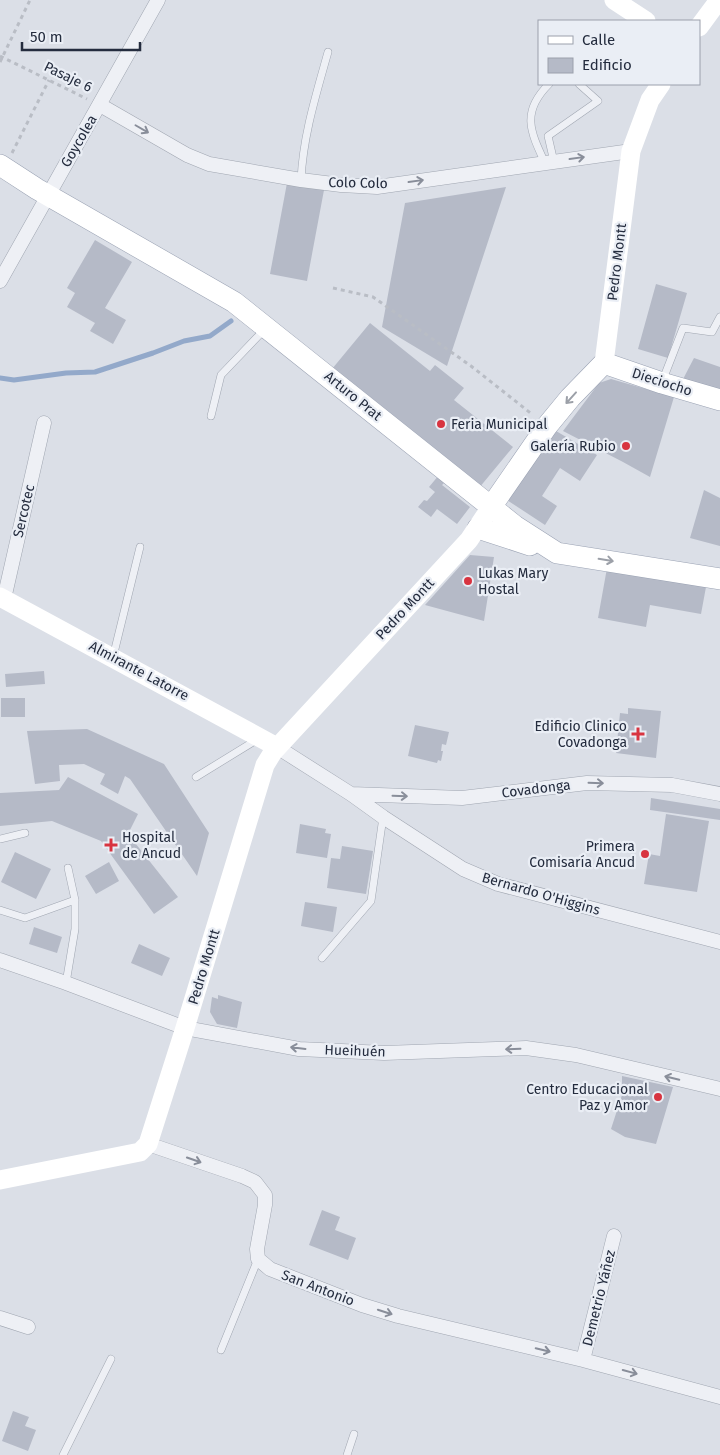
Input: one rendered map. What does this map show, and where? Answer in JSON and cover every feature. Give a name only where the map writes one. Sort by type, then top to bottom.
[{"type":"main road","name":"Arturo Prat","points":[[2,167],[234,302],[515,526],[558,553],[720,579]]},
{"type":"main road","name":"Dieciocho","points":[[604,363],[720,400]]},
{"type":"main road","name":"Pedro Montt","points":[[491,506],[547,426],[570,398],[604,363]]},
{"type":"main road","points":[[478,528],[558,553]]},
{"type":"street","name":"Goycolea","points":[[0,281],[158,0]]},
{"type":"street","points":[[614,0],[644,20]]},
{"type":"street","points":[[700,26],[719,0]]},
{"type":"street","name":"Pedro Montt","points":[[604,363],[631,151],[650,100],[660,85]]},
{"type":"street","name":"Colo Colo","points":[[100,105],[187,156],[209,164],[341,185],[377,187],[631,151]]},
{"type":"street","name":"Sercotec","points":[[2,598],[44,423]]},
{"type":"street","name":"Pedro Montt","points":[[148,1144],[265,765],[269,742],[463,547],[478,528],[491,506]]},
{"type":"street","name":"Almirante Latorre","points":[[2,598],[269,742]]},
{"type":"street","name":"Bernardo O'Higgins","points":[[269,742],[463,869],[498,884],[720,942]]},
{"type":"street","name":"Covadonga","points":[[351,794],[462,798],[587,783],[672,785],[720,794]]},
{"type":"street","name":"Hueihuén","points":[[0,960],[185,1028],[299,1049],[384,1053],[526,1048],[576,1055],[720,1089]]},
{"type":"street","points":[[0,1180],[140,1152],[148,1144],[256,1182],[265,1195],[257,1249],[258,1259]]},
{"type":"street","name":"Demetrio Yáñez","points":[[583,1360],[614,1236]]},
{"type":"street","name":"San Antonio","points":[[258,1259],[270,1269],[362,1305],[398,1316],[583,1360],[720,1397]]},
{"type":"street","points":[[0,1318],[28,1327]]},
{"type":"lane","points":[[301,180],[302,157],[310,116],[328,52]]},
{"type":"lane","points":[[548,85],[540,93],[531,113],[531,131],[549,162]]},
{"type":"lane","points":[[549,162],[548,136],[598,101],[580,85]]},
{"type":"lane","points":[[662,383],[683,328],[712,332],[720,317]]},
{"type":"lane","points":[[211,416],[222,375],[267,327]]},
{"type":"lane","points":[[113,658],[140,547]]},
{"type":"lane","points":[[196,777],[269,742]]},
{"type":"lane","points":[[322,958],[371,901],[383,817]]},
{"type":"lane","points":[[0,839],[25,833]]},
{"type":"lane","points":[[66,983],[75,929],[75,900],[68,868]]},
{"type":"lane","points":[[0,910],[25,918],[75,900]]},
{"type":"lane","points":[[221,1350],[258,1259]]},
{"type":"lane","points":[[63,1455],[111,1359]]},
{"type":"lane","points":[[347,1455],[354,1434]]},
{"type":"path","points":[[0,62],[30,0]]},
{"type":"path","name":"Pasaje 6","points":[[1,57],[100,105]]},
{"type":"path","points":[[2,167],[49,80]]},
{"type":"path","points":[[333,288],[373,297],[471,366],[547,426]]},
{"type":"building","points":[[287,183],[324,190],[307,281],[270,274]]},
{"type":"building","points":[[506,187],[447,366],[382,327],[405,203]]},
{"type":"building","points":[[95,240],[132,262],[105,308],[126,320],[113,344],[90,331],[95,323],[67,307],[75,293],[67,288]]},
{"type":"building","points":[[656,284],[687,293],[668,358],[638,349]]},
{"type":"building","name":"Feria Municipal","points":[[370,323],[430,371],[435,365],[464,388],[454,400],[513,447],[479,488],[332,369]]},
{"type":"building","points":[[694,358],[720,367],[720,395],[681,383]]},
{"type":"building","name":"Galería Rubio","points":[[611,379],[674,397],[650,477],[563,431],[599,383]]},
{"type":"building","points":[[556,431],[597,455],[580,481],[560,468],[542,496],[557,506],[545,525],[507,500]]},
{"type":"building","points":[[439,475],[447,480],[442,485],[470,507],[457,524],[437,509],[431,517],[418,507],[435,492],[429,487]]},
{"type":"building","points":[[704,490],[720,498],[720,546],[690,538]]},
{"type":"building","name":"Lukas Mary Hostal","points":[[470,555],[494,557],[484,621],[425,605]]},
{"type":"building","points":[[607,568],[706,587],[701,614],[650,605],[646,627],[598,618]]},
{"type":"building","points":[[44,671],[45,684],[6,687],[5,674]]},
{"type":"building","points":[[1,698],[25,698],[25,717],[1,717]]},
{"type":"building","name":"Edificio Clinico Covadonga","points":[[628,708],[661,711],[656,758],[616,753],[620,713],[628,714]]},
{"type":"building","points":[[415,725],[449,732],[446,745],[442,744],[441,761],[438,760],[437,763],[408,756]]},
{"type":"building","points":[[87,729],[164,764],[209,833],[197,876],[130,779],[125,776],[118,794],[100,784],[105,774],[84,764],[59,765],[60,781],[35,784],[27,731]]},
{"type":"building","points":[[68,777],[138,814],[128,834],[178,897],[154,914],[101,841],[52,821],[0,826],[0,793],[59,790]]},
{"type":"building","points":[[651,798],[720,809],[720,820],[650,810]]},
{"type":"building","points":[[666,814],[709,821],[697,892],[644,884],[649,854],[660,856]]},
{"type":"building","points":[[300,824],[326,829],[325,833],[331,834],[327,858],[296,853]]},
{"type":"building","points":[[342,846],[373,851],[366,894],[327,888],[331,858],[340,859]]},
{"type":"building","points":[[15,852],[51,869],[36,899],[1,882]]},
{"type":"building","points":[[109,862],[119,881],[96,894],[85,876]]},
{"type":"building","points":[[305,902],[337,907],[333,932],[301,926]]},
{"type":"building","points":[[34,927],[62,937],[57,953],[29,944]]},
{"type":"building","points":[[139,944],[170,958],[162,976],[131,963]]},
{"type":"building","points":[[218,995],[242,1002],[237,1028],[217,1024],[210,1012],[212,997],[218,999]]},
{"type":"building","points":[[622,1076],[673,1087],[656,1144],[625,1137],[611,1129],[622,1095]]},
{"type":"building","points":[[322,1210],[340,1217],[335,1230],[356,1238],[348,1260],[309,1245]]},
{"type":"building","points":[[13,1411],[29,1417],[25,1426],[36,1430],[28,1451],[2,1441]]},
{"type":"waterway","points":[[0,378],[14,380],[66,373],[95,372],[184,341],[210,336],[231,321]]},
{"type":"place","name":"Feria Municipal","points":[[441,424]]},
{"type":"place","name":"Galería Rubio","points":[[626,446]]},
{"type":"place","name":"Lukas Mary Hostal","points":[[468,581]]},
{"type":"place","name":"Edificio Clinico Covadonga","points":[[638,734]]},
{"type":"place","name":"Hospital de Ancud","points":[[111,845]]},
{"type":"place","name":"Primera Comisaría Ancud","points":[[645,854]]},
{"type":"place","name":"Centro Educacional Paz y Amor","points":[[658,1097]]}]
